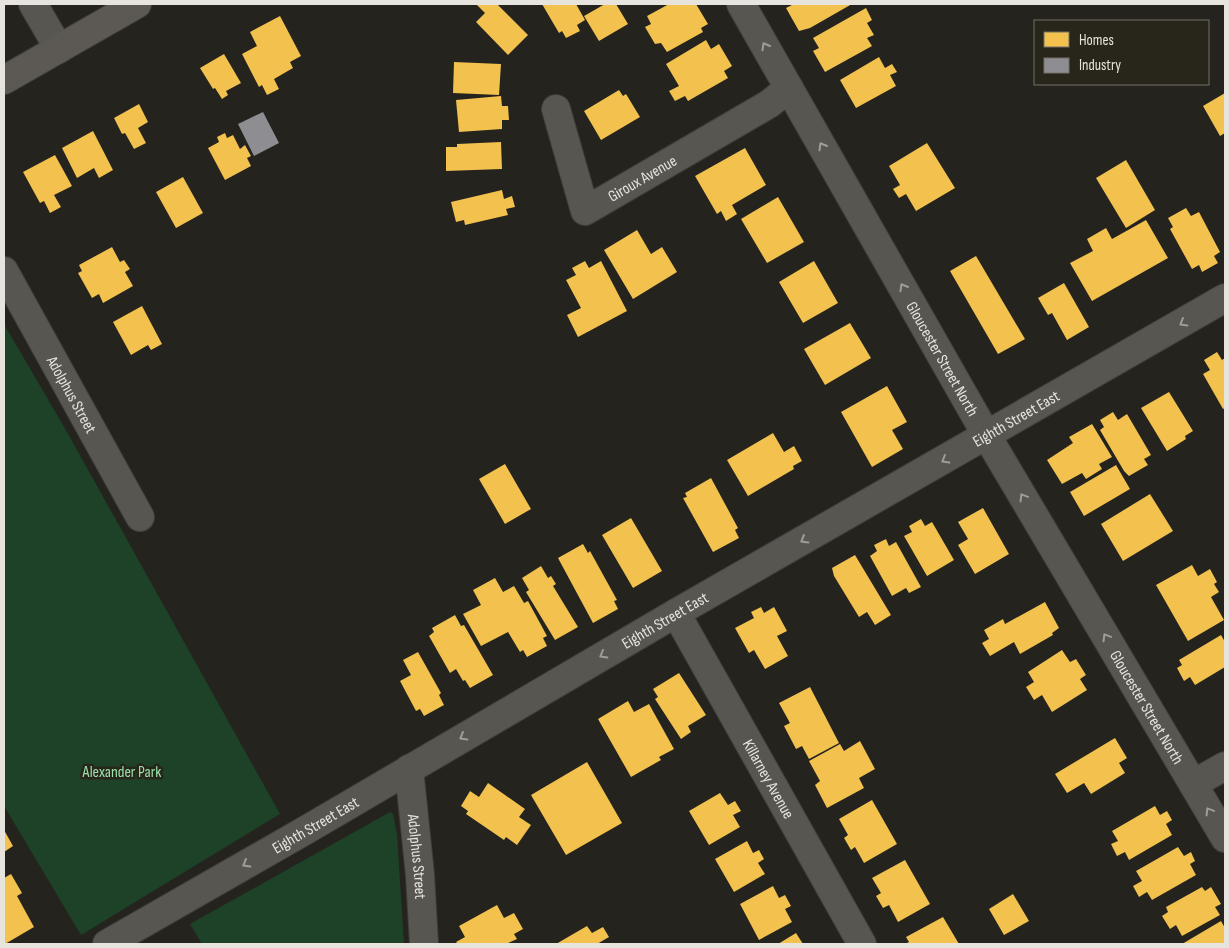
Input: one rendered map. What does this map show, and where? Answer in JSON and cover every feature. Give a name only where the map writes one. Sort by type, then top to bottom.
[{"type":"main road","points":[[4,80],[137,4]]},
{"type":"street","points":[[33,4],[59,49]]},
{"type":"street","name":"Gloucester Street North","points":[[741,4],[987,436],[1225,838]]},
{"type":"street","name":"Giroux Avenue","points":[[556,109],[586,211],[769,104],[790,88]]},
{"type":"street","name":"Adolphus Street","points":[[4,271],[140,518]]},
{"type":"street","name":"Eighth Street East","points":[[107,944],[330,817],[676,613],[1225,298]]},
{"type":"street","name":"Killarney Avenue","points":[[676,613],[862,944]]},
{"type":"street","points":[[1193,784],[1225,766]]},
{"type":"street","name":"Adolphus Street","points":[[409,769],[420,875],[424,944]]},
{"type":"green space","name":"Alexander Park","points":[[4,324],[67,432],[280,814],[81,935],[4,806]]},
{"type":"green space","points":[[390,812],[393,814],[397,834],[404,944],[202,944],[190,924]]},
{"type":"building: Homes","points":[[497,4],[528,35],[508,55],[476,22],[485,13],[477,5]]},
{"type":"building: Homes","points":[[542,4],[576,4],[585,20],[577,25],[580,31],[566,38],[562,31],[559,33]]},
{"type":"building: Homes","points":[[605,4],[616,4],[628,24],[599,41],[584,16]]},
{"type":"building: Homes","points":[[669,4],[696,4],[708,24],[701,28],[703,32],[667,52],[661,43],[655,44],[645,27],[651,24],[647,16]]},
{"type":"building: Homes","points":[[794,4],[852,4],[810,28],[799,31],[786,8]]},
{"type":"building: Homes","points":[[866,8],[872,20],[867,23],[874,35],[867,38],[872,46],[825,72],[813,51],[819,48],[813,38]]},
{"type":"building: Homes","points":[[280,16],[301,56],[290,62],[293,68],[274,79],[279,89],[267,95],[262,85],[259,87],[242,54],[257,46],[250,32]]},
{"type":"building: Homes","points":[[706,40],[711,49],[719,44],[732,66],[724,71],[728,78],[688,101],[685,96],[675,101],[669,91],[679,86],[666,64]]},
{"type":"building: Homes","points":[[224,54],[241,83],[226,91],[228,95],[222,99],[215,88],[213,89],[200,68]]},
{"type":"building: Homes","points":[[879,57],[885,68],[892,64],[897,72],[890,75],[896,86],[856,108],[840,80]]},
{"type":"building: Homes","points":[[454,62],[501,64],[499,95],[453,93]]},
{"type":"building: Homes","points":[[619,90],[623,96],[626,94],[640,117],[601,140],[584,111]]},
{"type":"building: Homes","points":[[1225,93],[1225,133],[1220,136],[1203,106]]},
{"type":"building: Homes","points":[[501,96],[502,106],[508,106],[509,120],[502,120],[502,129],[459,132],[456,100]]},
{"type":"building: Homes","points":[[139,104],[148,122],[138,128],[146,143],[134,149],[125,133],[122,134],[114,118]]},
{"type":"building: Homes","points":[[93,131],[113,170],[99,178],[94,168],[77,178],[62,148]]},
{"type":"building: Homes","points":[[225,133],[227,138],[233,135],[240,149],[245,145],[251,156],[247,158],[251,166],[225,180],[208,148],[219,142],[217,137]]},
{"type":"building: Homes","points":[[501,142],[502,169],[446,171],[446,147],[457,147],[457,144]]},
{"type":"building: Homes","points":[[927,143],[955,188],[916,211],[906,194],[899,198],[893,189],[900,185],[889,166]]},
{"type":"building: Homes","points":[[745,148],[766,185],[732,205],[737,214],[726,221],[721,211],[717,214],[695,176]]},
{"type":"building: Homes","points":[[55,155],[72,186],[54,195],[61,207],[50,213],[44,201],[40,203],[23,172]]},
{"type":"building: Homes","points":[[1126,160],[1155,210],[1126,228],[1096,178]]},
{"type":"building: Homes","points":[[183,177],[203,213],[176,228],[156,192]]},
{"type":"building: Homes","points":[[502,190],[504,199],[512,196],[515,207],[506,209],[508,215],[465,225],[464,220],[456,222],[451,202]]},
{"type":"building: Homes","points":[[778,197],[804,242],[767,263],[741,219]]},
{"type":"building: Homes","points":[[1186,208],[1191,216],[1199,212],[1220,252],[1214,256],[1218,263],[1202,272],[1199,265],[1192,269],[1170,229],[1173,227],[1168,218]]},
{"type":"building: Homes","points":[[1146,220],[1168,258],[1092,301],[1070,263],[1093,251],[1087,239],[1106,228],[1112,239]]},
{"type":"building: Homes","points":[[637,230],[651,254],[662,247],[677,272],[633,299],[604,250]]},
{"type":"building: Homes","points":[[112,247],[120,262],[124,260],[130,269],[125,272],[133,286],[103,303],[99,294],[92,298],[78,273],[82,271],[79,265]]},
{"type":"building: Homes","points":[[976,256],[1025,339],[998,354],[950,271]]},
{"type":"building: Homes","points":[[585,261],[589,268],[601,261],[627,311],[578,337],[567,315],[581,308],[566,280],[576,275],[572,268]]},
{"type":"building: Homes","points":[[814,261],[838,303],[803,323],[779,282]]},
{"type":"building: Homes","points":[[1064,283],[1089,327],[1067,340],[1052,313],[1048,315],[1038,298]]},
{"type":"building: Homes","points":[[142,306],[162,344],[151,350],[148,345],[131,355],[113,322]]},
{"type":"building: Homes","points":[[850,323],[871,358],[825,385],[804,349]]},
{"type":"building: Homes","points":[[1217,352],[1222,360],[1225,358],[1225,408],[1223,409],[1203,374],[1210,370],[1204,360]]},
{"type":"building: Homes","points":[[887,386],[907,422],[892,430],[903,449],[872,467],[841,412]]},
{"type":"building: Homes","points":[[1169,392],[1193,431],[1185,436],[1186,439],[1167,451],[1141,408]]},
{"type":"building: Homes","points":[[1113,412],[1118,420],[1127,414],[1151,455],[1144,459],[1148,465],[1129,476],[1124,471],[1100,430],[1104,427],[1100,420]]},
{"type":"building: Homes","points":[[1092,424],[1112,457],[1099,464],[1102,469],[1086,479],[1082,473],[1062,484],[1047,460],[1073,443],[1069,437]]},
{"type":"building: Homes","points":[[773,433],[784,452],[794,446],[802,461],[793,466],[794,469],[748,496],[727,460]]},
{"type":"building: Homes","points":[[505,464],[531,509],[505,524],[479,479]]},
{"type":"building: Homes","points":[[1116,465],[1130,489],[1084,516],[1070,492]]},
{"type":"building: Homes","points":[[711,478],[738,528],[735,530],[739,538],[713,552],[683,498],[687,497],[685,493]]},
{"type":"building: Homes","points":[[1150,494],[1173,531],[1123,561],[1101,524]]},
{"type":"building: Homes","points":[[983,508],[1009,554],[975,574],[958,545],[968,539],[958,522]]},
{"type":"building: Homes","points":[[631,518],[662,571],[633,588],[602,535]]},
{"type":"building: Homes","points":[[921,519],[925,526],[932,522],[954,560],[927,576],[904,536],[912,532],[909,526]]},
{"type":"building: Homes","points":[[886,539],[889,546],[896,542],[921,587],[909,593],[906,588],[892,596],[870,556],[877,551],[874,545]]},
{"type":"building: Homes","points":[[583,544],[588,553],[590,551],[617,600],[614,601],[618,609],[593,623],[558,558]]},
{"type":"building: Homes","points":[[855,555],[891,615],[875,625],[867,612],[859,617],[834,576],[832,568]]},
{"type":"building: Homes","points":[[1192,565],[1198,576],[1210,569],[1217,582],[1214,584],[1219,592],[1211,597],[1224,620],[1188,641],[1156,585]]},
{"type":"building: Homes","points":[[541,566],[548,578],[551,576],[556,584],[553,586],[578,627],[555,640],[526,592],[529,590],[522,578]]},
{"type":"building: Homes","points":[[495,578],[503,592],[514,586],[524,603],[528,601],[547,636],[543,638],[547,646],[527,657],[523,650],[520,652],[508,632],[481,646],[463,614],[481,605],[473,590]]},
{"type":"building: Homes","points":[[1045,602],[1059,628],[1052,633],[1053,635],[1020,654],[1014,642],[990,656],[982,643],[989,639],[984,630],[1003,619],[1005,624]]},
{"type":"building: Homes","points":[[761,607],[764,613],[774,607],[787,631],[777,636],[788,656],[765,669],[754,650],[749,653],[735,628],[754,618],[751,612]]},
{"type":"building: Homes","points":[[455,615],[461,626],[464,625],[493,675],[470,688],[456,669],[450,673],[429,636],[434,632],[432,628]]},
{"type":"building: Homes","points":[[1221,635],[1225,642],[1225,667],[1195,685],[1190,677],[1184,681],[1177,668],[1182,665],[1179,660]]},
{"type":"building: Homes","points":[[1062,650],[1070,662],[1076,659],[1086,675],[1080,679],[1087,690],[1052,712],[1042,695],[1034,700],[1026,687],[1034,682],[1028,672]]},
{"type":"building: Homes","points":[[418,652],[441,693],[439,695],[444,705],[424,716],[420,709],[416,711],[400,681],[411,675],[403,660]]},
{"type":"building: Homes","points":[[679,673],[706,715],[688,726],[691,732],[681,739],[655,699],[658,697],[653,689]]},
{"type":"building: Homes","points":[[810,687],[839,743],[809,759],[802,746],[796,749],[784,726],[790,723],[779,703]]},
{"type":"building: Homes","points":[[628,701],[634,712],[649,704],[674,749],[659,757],[661,760],[631,777],[598,719]]},
{"type":"building: Homes","points":[[1115,738],[1127,758],[1119,763],[1125,773],[1091,794],[1084,783],[1067,793],[1055,774]]},
{"type":"building: Homes","points":[[860,741],[875,769],[859,778],[864,788],[827,808],[815,785],[820,781],[809,761],[840,744],[844,751]]},
{"type":"building: Homes","points":[[587,762],[622,823],[566,855],[531,795]]},
{"type":"building: Homes","points":[[488,783],[525,809],[519,817],[531,825],[517,845],[506,837],[504,840],[466,814],[468,811],[461,806],[470,791],[479,797]]},
{"type":"building: Homes","points":[[720,793],[728,805],[735,801],[741,811],[733,815],[740,827],[709,845],[689,811]]},
{"type":"building: Homes","points":[[872,800],[897,844],[864,863],[855,847],[851,850],[844,838],[848,835],[839,819]]},
{"type":"building: Homes","points":[[1155,806],[1160,815],[1167,811],[1172,820],[1166,824],[1172,835],[1129,860],[1125,852],[1117,856],[1111,844],[1118,841],[1112,831]]},
{"type":"building: Homes","points":[[4,830],[13,846],[4,852]]},
{"type":"building: Homes","points":[[747,841],[753,853],[759,850],[764,859],[758,863],[765,874],[734,892],[715,859]]},
{"type":"building: Homes","points":[[1178,847],[1184,856],[1191,852],[1195,861],[1190,864],[1196,875],[1152,900],[1147,892],[1139,897],[1133,886],[1142,881],[1136,871]]},
{"type":"building: Homes","points":[[905,860],[930,904],[898,922],[889,905],[883,908],[876,896],[881,893],[872,878]]},
{"type":"building: Homes","points":[[11,874],[22,893],[17,896],[34,927],[5,944],[4,878]]},
{"type":"building: Homes","points":[[773,886],[779,898],[785,895],[791,906],[785,909],[792,922],[759,940],[740,904]]},
{"type":"building: Homes","points":[[1202,887],[1205,891],[1211,887],[1221,904],[1215,907],[1220,915],[1182,936],[1176,925],[1170,929],[1162,916],[1168,912],[1166,907]]},
{"type":"building: Homes","points":[[1013,894],[1029,921],[1004,935],[989,909]]},
{"type":"building: Homes","points":[[497,905],[504,918],[514,913],[523,929],[514,934],[517,939],[506,944],[458,944],[456,942],[465,937],[459,926]]},
{"type":"building: Homes","points":[[943,917],[959,944],[905,944],[909,942],[906,937]]},
{"type":"building: Homes","points":[[1221,921],[1225,928],[1225,944],[1182,944]]},
{"type":"building: Homes","points":[[587,926],[592,933],[603,927],[609,937],[597,944],[556,944]]},
{"type":"building: Homes","points":[[796,933],[803,944],[778,944]]},
{"type":"building: Industry","points":[[263,112],[279,143],[254,156],[238,124]]}]
